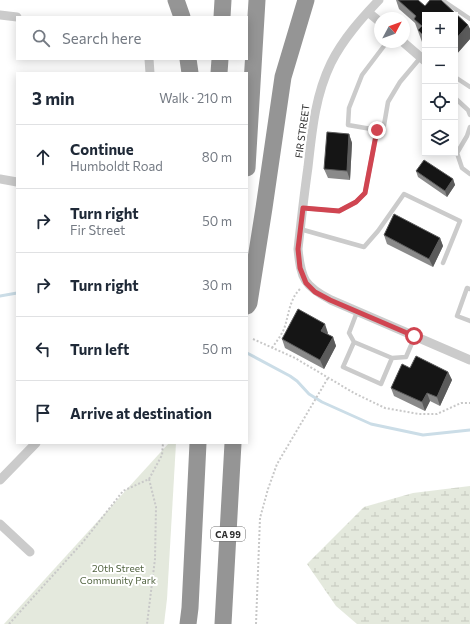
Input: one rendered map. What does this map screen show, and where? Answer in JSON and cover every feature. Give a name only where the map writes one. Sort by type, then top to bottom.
[{"type":"highway","points":[[176,0],[182,16]]},
{"type":"highway","points":[[179,0],[182,16]]},
{"type":"highway","points":[[222,16],[223,0]]},
{"type":"highway","points":[[248,151],[257,0]]},
{"type":"highway","points":[[248,304],[263,215],[283,77],[306,0]]},
{"type":"highway","points":[[188,60],[190,72]]},
{"type":"highway","points":[[219,72],[220,60]]},
{"type":"highway","points":[[188,624],[198,444]]},
{"type":"highway","name":"CA 99","points":[[223,624],[233,444]]},
{"type":"street","name":"FIR STREET","points":[[306,283],[300,268],[298,249],[315,109],[331,62],[359,21],[379,0]]},
{"type":"street","points":[[368,12],[374,17]]},
{"type":"street","points":[[0,15],[16,17]]},
{"type":"street","points":[[410,48],[422,58]]},
{"type":"street","points":[[149,60],[150,72]]},
{"type":"street","points":[[0,179],[16,182]]},
{"type":"street","points":[[306,283],[315,292],[330,300],[470,360]]},
{"type":"street","points":[[0,480],[35,444]]},
{"type":"street","points":[[0,524],[30,552]]},
{"type":"lane","points":[[435,0],[445,2],[470,19]]},
{"type":"lane","points":[[382,48],[362,75],[349,108],[348,125],[383,131],[388,102],[400,82],[422,60]]},
{"type":"lane","points":[[458,79],[470,87]]},
{"type":"lane","points":[[458,101],[468,110],[470,115]]},
{"type":"lane","points":[[470,127],[467,136],[457,153],[462,168],[470,174]]},
{"type":"lane","points":[[303,208],[339,211],[356,202],[365,193],[377,130]]},
{"type":"lane","points":[[300,229],[364,247],[378,231],[404,194],[460,221],[443,263]]},
{"type":"lane","points":[[470,289],[467,288],[457,316],[470,321]]},
{"type":"lane","points":[[357,312],[348,333],[354,342],[392,358],[406,357],[414,336]]},
{"type":"lane","points":[[354,342],[343,367],[381,384],[392,358]]},
{"type":"path","points":[[272,348],[283,330],[289,308],[296,293],[306,283]]},
{"type":"path","points":[[254,339],[295,358],[328,378],[385,408],[419,414],[437,414],[461,403],[470,403]]},
{"type":"path","points":[[256,624],[260,518],[268,489],[277,464],[304,416],[328,378]]},
{"type":"path","points":[[8,624],[83,542],[123,491],[149,479],[162,455],[163,444]]},
{"type":"path","points":[[147,624],[155,559],[156,507],[149,479]]},
{"type":"green space","name":"20th Street Community Park","points":[[168,444],[176,444],[167,599],[164,624],[4,624]]},
{"type":"green space","points":[[470,486],[470,624],[357,624],[336,606],[307,564],[364,507],[413,493]]},
{"type":"building","points":[[398,0],[418,0],[425,6],[430,0],[441,0],[454,12],[422,12],[422,26],[414,19],[416,16]]},
{"type":"building","points":[[458,16],[468,25],[458,37]]},
{"type":"building","points":[[422,26],[422,34],[418,30]]},
{"type":"building","points":[[327,132],[349,134],[347,171],[324,169]]},
{"type":"building","points":[[424,160],[453,179],[445,191],[416,171]]},
{"type":"building","points":[[394,214],[440,238],[429,259],[384,235]]},
{"type":"building","points":[[298,309],[325,324],[321,331],[333,337],[320,360],[282,339]]},
{"type":"building","points":[[416,356],[448,372],[437,397],[427,393],[422,402],[391,388],[402,364],[410,368]]},
{"type":"waterway","points":[[0,296],[16,293]]},
{"type":"waterway","points":[[248,354],[290,376],[309,394],[322,402],[371,424],[423,435],[470,430]]},
{"type":"route","points":[[377,130],[365,193],[356,202],[339,211],[303,208],[298,249],[300,268],[306,283],[315,292],[330,300],[414,336]]}]
